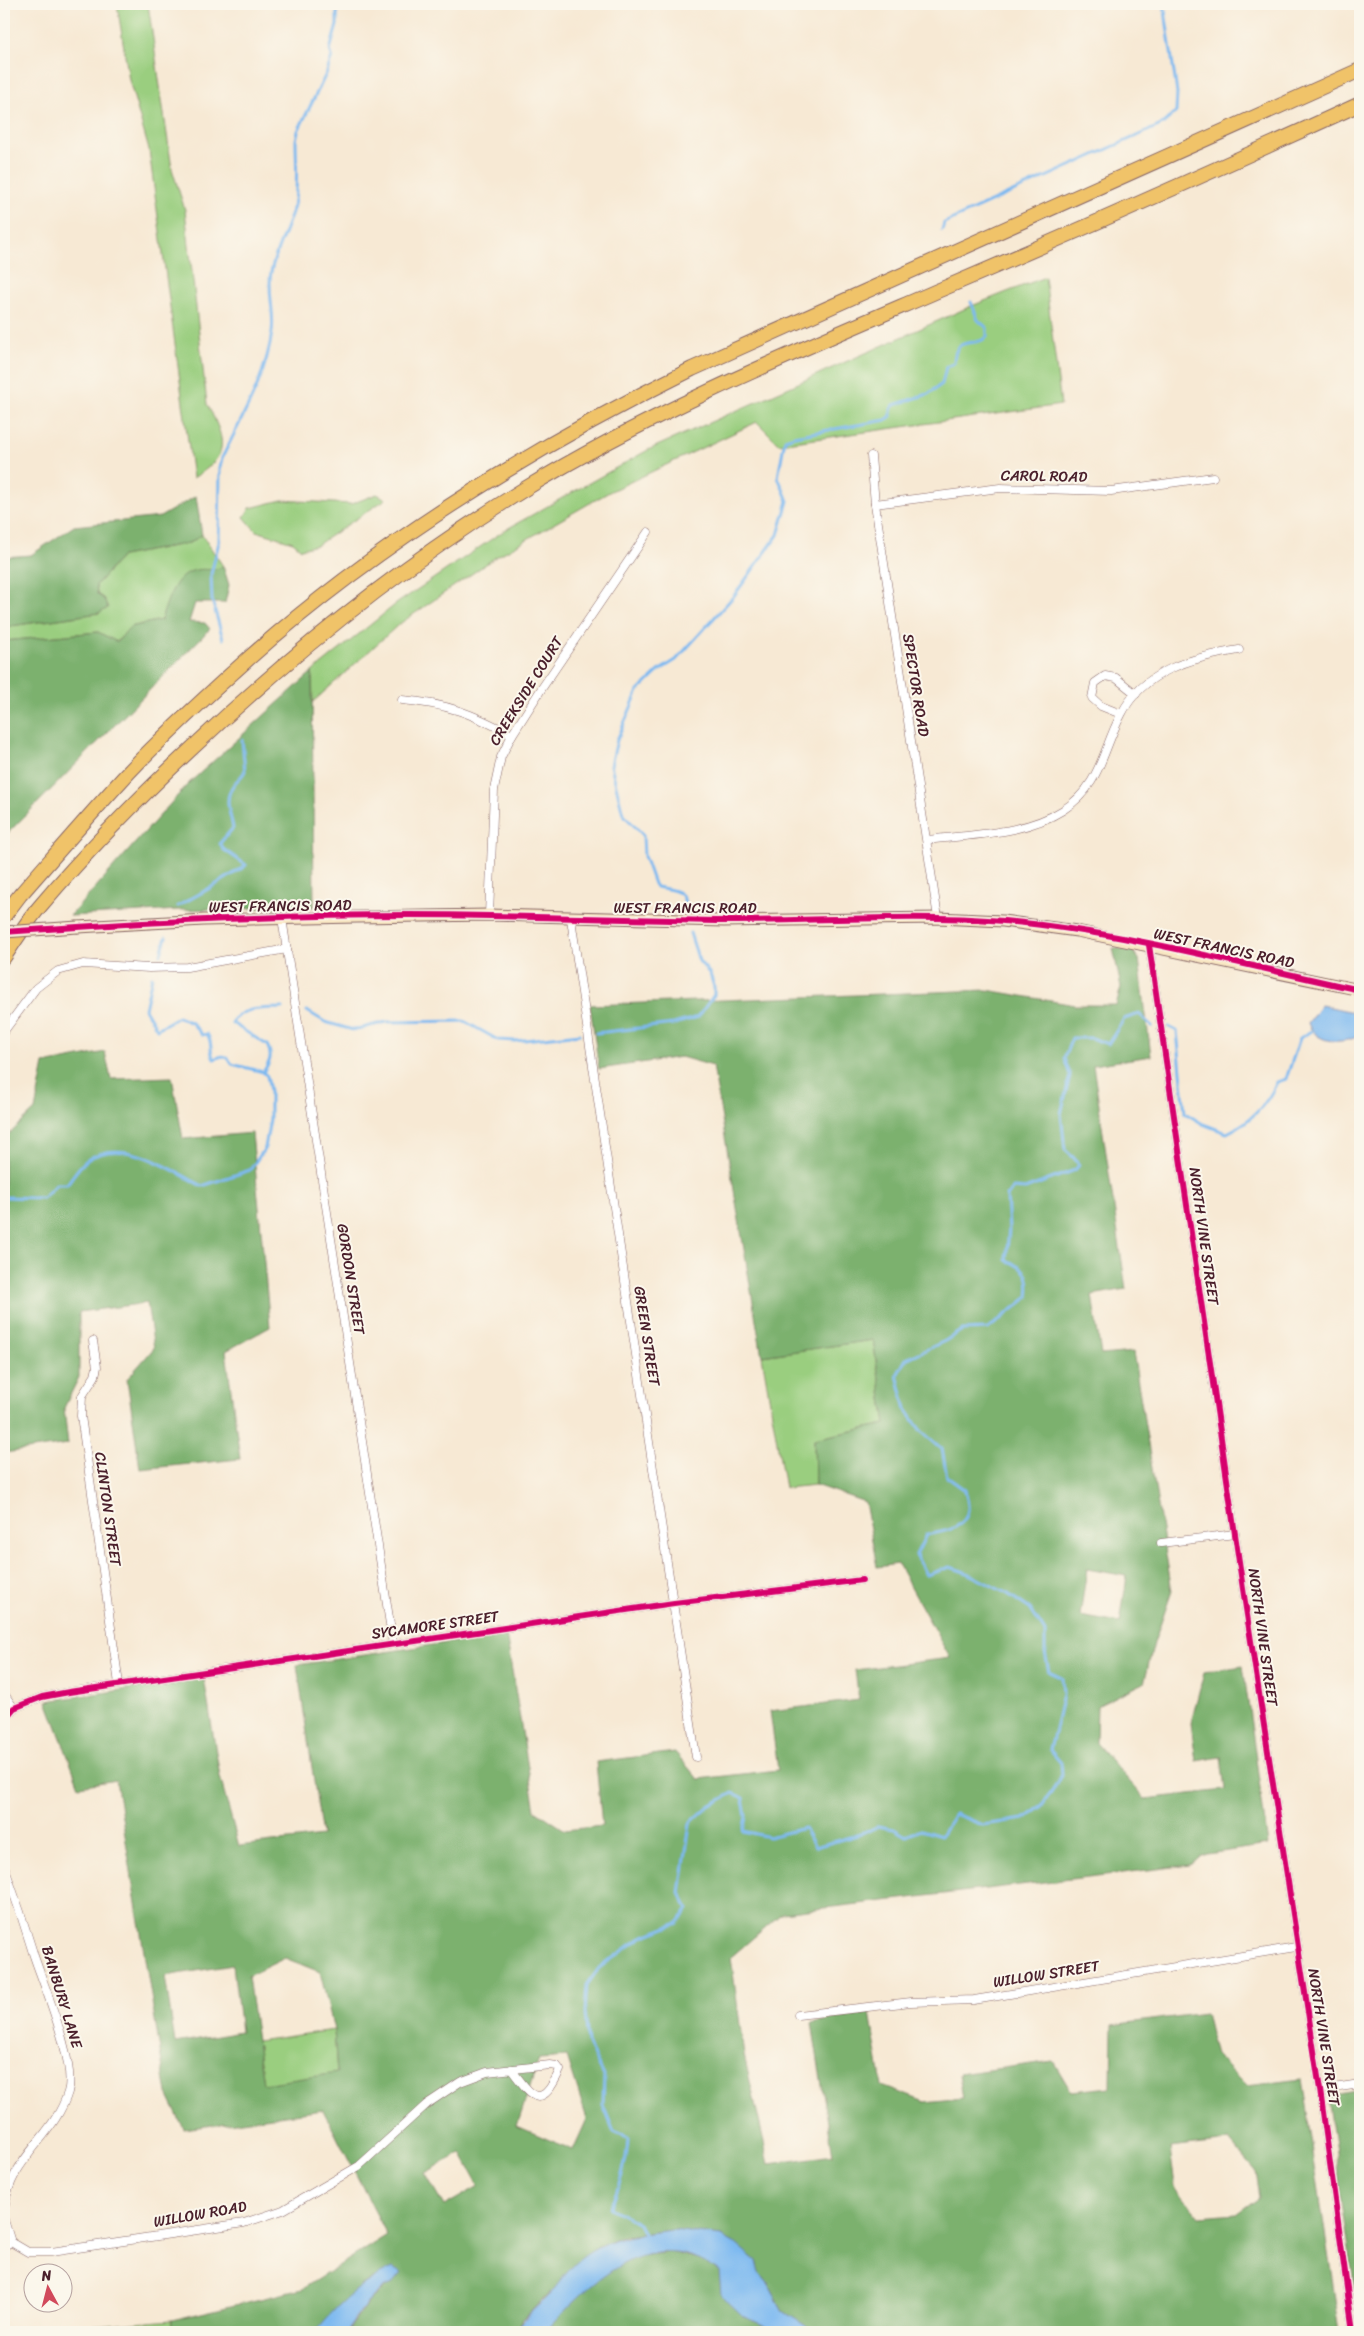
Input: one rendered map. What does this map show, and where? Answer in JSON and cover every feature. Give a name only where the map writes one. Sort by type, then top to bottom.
[{"type":"highway","points":[[4,916],[20,895],[130,771],[249,659],[299,616],[381,554],[485,484],[579,427],[692,369],[1360,70]]},
{"type":"highway","points":[[4,956],[47,898],[151,787],[248,695],[378,588],[466,527],[524,490],[624,433],[722,385],[1147,202],[1360,104]]},
{"type":"street","name":"SPECTOR ROAD","points":[[871,456],[875,504],[938,918]]},
{"type":"street","name":"CAROL ROAD","points":[[875,504],[1000,488],[1111,491],[1213,477]]},
{"type":"street","name":"CREEKSIDE COURT","points":[[488,916],[494,790],[501,757],[512,736],[648,532]]},
{"type":"street","points":[[927,840],[1032,825],[1064,810],[1086,790],[1104,759],[1121,714],[1136,694],[1153,678],[1176,666],[1198,658],[1240,650]]},
{"type":"street","points":[[1121,714],[1101,706],[1092,698],[1095,684],[1105,676],[1116,678],[1136,694]]},
{"type":"street","points":[[402,700],[433,702],[454,707],[485,720],[512,736]]},
{"type":"street","name":"WEST FRANCIS ROAD","points":[[4,932],[282,918],[488,916],[724,921],[938,918],[1003,921],[1059,928],[1149,945],[1360,990]]},
{"type":"street","name":"GORDON STREET","points":[[282,918],[393,1644]]},
{"type":"street","name":"GREEN STREET","points":[[571,919],[696,1757]]},
{"type":"street","name":"NORTH VINE STREET","points":[[1149,945],[1296,1947],[1320,2090],[1353,2332]]},
{"type":"street","points":[[4,1031],[36,988],[58,970],[84,964],[148,968],[187,967],[287,949]]},
{"type":"street","name":"CLINTON STREET","points":[[93,1341],[97,1367],[95,1376],[82,1396],[81,1416],[119,1684]]},
{"type":"street","points":[[1161,1543],[1235,1534]]},
{"type":"street","name":"SYCAMORE STREET","points":[[14,1708],[42,1697],[119,1684],[674,1603],[862,1580]]},
{"type":"street","points":[[4,1694],[14,1708],[4,1720]]},
{"type":"street","name":"BANBURY LANE","points":[[4,1866],[6,1881],[63,2042],[68,2068],[69,2090],[55,2121],[35,2143],[14,2174],[5,2195],[4,2210]]},
{"type":"street","name":"WILLOW STREET","points":[[798,2015],[911,2002],[974,2000],[1296,1947]]},
{"type":"street","name":"WILLOW ROAD","points":[[7,2244],[28,2252],[51,2252],[244,2223],[283,2210],[359,2166],[427,2104],[460,2082],[487,2072],[510,2069],[550,2065],[557,2066],[560,2070],[552,2088],[546,2095],[539,2096],[529,2093],[510,2069]]},
{"type":"street","points":[[1320,2090],[1360,2084]]},
{"type":"street","points":[[4,2220],[7,2244]]},
{"type":"green space","points":[[117,4],[148,4],[172,169],[185,210],[207,404],[221,437],[219,454],[214,462],[206,470],[193,478],[149,150],[129,80]]},
{"type":"green space","points":[[1045,277],[1061,405],[779,444],[757,422],[611,491],[496,557],[398,625],[313,702],[312,672],[396,604],[505,530],[648,450],[969,307]]},
{"type":"green space","points":[[377,494],[386,499],[317,545],[301,549],[293,542],[256,531],[244,517],[250,508],[282,500],[351,504]]},
{"type":"green space","points":[[196,496],[202,535],[189,543],[122,556],[96,585],[97,594],[104,599],[108,608],[99,613],[4,627],[4,557],[31,555],[74,526],[160,517]]},
{"type":"green space","points":[[202,535],[223,566],[216,571],[198,570],[174,587],[161,620],[130,627],[117,642],[98,632],[4,641],[4,627],[99,613],[108,608],[104,599],[97,594],[96,585],[122,556],[189,543]]},
{"type":"green space","points":[[223,566],[229,585],[225,603],[195,603],[189,622],[205,623],[210,629],[4,837],[4,641],[98,632],[117,642],[130,627],[161,620],[172,590],[182,577],[196,570],[213,569]]},
{"type":"green space","points":[[312,672],[314,907],[179,910],[70,916],[188,784]]},
{"type":"green space","points":[[1113,948],[1132,950],[1139,959],[1151,1056],[1093,1065],[1126,1289],[1092,1295],[1101,1355],[1133,1352],[1172,1591],[1154,1643],[1144,1683],[1097,1706],[1096,1743],[1145,1799],[1225,1790],[1221,1757],[1196,1761],[1191,1723],[1204,1672],[1243,1666],[1268,1845],[1201,1855],[1190,1865],[782,1913],[731,1957],[744,2055],[769,2164],[833,2155],[812,2023],[870,2012],[882,2086],[925,2102],[963,2098],[959,2074],[1053,2061],[1071,2091],[1111,2087],[1112,2025],[1205,2013],[1215,2055],[1246,2086],[1302,2079],[1340,2332],[821,2332],[803,2324],[783,2311],[767,2282],[759,2273],[756,2261],[721,2236],[673,2230],[625,2236],[597,2247],[522,2320],[515,2332],[347,2332],[370,2300],[387,2286],[371,2279],[361,2286],[315,2332],[171,2332],[172,2320],[302,2289],[387,2235],[323,2110],[184,2129],[167,2094],[116,1780],[79,1786],[47,1701],[204,1678],[220,1777],[239,1846],[322,1836],[297,1665],[506,1634],[535,1810],[565,1830],[602,1826],[596,1762],[675,1752],[698,1779],[778,1770],[770,1711],[859,1700],[855,1670],[950,1658],[898,1564],[877,1567],[865,1502],[815,1485],[814,1439],[886,1424],[873,1340],[762,1356],[713,1066],[681,1057],[599,1069],[590,1005],[987,990],[1075,1005],[1116,1005],[1121,987]],"holes":[[[1087,1569],[1127,1576],[1120,1623],[1080,1616]],[[285,1958],[320,1972],[334,2030],[337,2073],[263,2084],[248,1976]],[[233,1965],[241,2032],[175,2043],[165,1976]],[[567,2057],[587,2119],[573,2150],[517,2126],[539,2059]],[[1229,2141],[1255,2171],[1259,2197],[1236,2214],[1200,2217],[1175,2187],[1170,2148]],[[461,2153],[479,2186],[444,2206],[425,2173]]]},
{"type":"green space","points":[[105,1052],[111,1079],[172,1077],[183,1139],[252,1133],[270,1327],[226,1351],[240,1459],[140,1469],[127,1379],[154,1348],[147,1303],[79,1312],[79,1377],[64,1408],[68,1444],[4,1453],[4,1287],[10,1280],[4,1274],[4,1139],[35,1110],[44,1064]]},
{"type":"green space","points":[[873,1340],[886,1424],[814,1439],[815,1485],[785,1488],[762,1356]]},
{"type":"green space","points":[[334,2030],[337,2074],[263,2084],[257,2041]]},
{"type":"green space","points":[[1360,2090],[1360,2327],[1328,2104],[1334,2095]]},
{"type":"green space","points":[[670,2252],[700,2259],[719,2271],[744,2317],[766,2326],[772,2332],[545,2332],[597,2280],[621,2264],[635,2258]]},
{"type":"green space","points":[[172,2320],[171,2332],[36,2331]]},
{"type":"water","points":[[1321,1005],[1353,1012],[1360,1016],[1361,1029],[1359,1035],[1352,1039],[1332,1041],[1315,1034],[1308,1023]]},
{"type":"water","points":[[673,2230],[721,2236],[736,2244],[756,2261],[759,2273],[767,2282],[783,2311],[803,2324],[821,2332],[772,2332],[766,2326],[744,2317],[721,2295],[719,2271],[699,2259],[676,2253],[653,2254],[632,2260],[613,2270],[577,2299],[545,2332],[515,2332],[526,2317],[549,2295],[572,2267],[586,2255],[609,2243],[622,2239],[647,2233]]},
{"type":"water","points":[[393,2268],[401,2273],[391,2285],[385,2287],[372,2297],[347,2332],[315,2332],[350,2295],[382,2273]]},
{"type":"waterway","points":[[223,639],[212,600],[211,574],[219,542],[220,468],[222,458],[259,381],[269,349],[273,324],[270,287],[271,272],[295,200],[297,177],[296,140],[298,131],[327,72],[332,56],[330,50],[337,25],[337,4]]},
{"type":"waterway","points":[[942,230],[944,223],[1161,125],[1176,112],[1177,93],[1164,4]]},
{"type":"waterway","points":[[684,908],[685,902],[681,894],[656,887],[654,884],[644,856],[643,835],[623,814],[611,765],[617,740],[638,691],[660,670],[676,660],[733,597],[778,535],[788,501],[778,477],[785,439],[886,420],[891,416],[891,409],[894,405],[928,394],[942,384],[946,367],[954,363],[958,348],[966,343],[976,342],[987,337],[987,328],[978,320],[971,302]]},
{"type":"waterway","points":[[178,906],[221,882],[246,865],[223,849],[220,843],[233,828],[228,800],[234,784],[245,771],[242,740]]},
{"type":"waterway","points":[[596,1033],[674,1024],[698,1017],[714,995],[714,987],[710,974],[699,961],[690,933]]},
{"type":"waterway","points":[[161,954],[166,937]]},
{"type":"waterway","points":[[4,1197],[43,1198],[56,1184],[67,1184],[87,1160],[101,1153],[116,1151],[146,1157],[202,1186],[250,1170],[265,1148],[270,1119],[270,1091],[267,1076],[263,1072],[232,1064],[228,1058],[222,1056],[214,1059],[207,1034],[202,1035],[192,1023],[178,1017],[157,1029],[145,1009],[152,977]]},
{"type":"waterway","points":[[263,1072],[270,1059],[267,1045],[232,1023],[247,1011],[282,1008]]},
{"type":"waterway","points":[[307,1011],[325,1022],[353,1030],[387,1022],[464,1021],[498,1040],[515,1041],[580,1034]]},
{"type":"waterway","points":[[644,2234],[639,2224],[610,2208],[622,2173],[628,2138],[614,2132],[603,2105],[604,2076],[588,2044],[585,2012],[587,1985],[599,1968],[642,1937],[678,1923],[688,1909],[680,1893],[690,1823],[709,1806],[733,1793],[743,1798],[746,1817],[743,1831],[769,1837],[804,1828],[815,1847],[864,1833],[878,1826],[894,1829],[906,1836],[921,1830],[941,1836],[955,1814],[983,1825],[1024,1819],[1042,1806],[1062,1775],[1061,1763],[1050,1750],[1063,1695],[1062,1678],[1049,1672],[1045,1652],[1045,1632],[1030,1609],[1008,1594],[965,1572],[950,1567],[926,1575],[916,1555],[926,1535],[951,1529],[963,1522],[968,1505],[965,1490],[947,1477],[942,1449],[921,1431],[906,1409],[897,1375],[906,1359],[945,1341],[962,1330],[988,1329],[1028,1297],[1029,1283],[1026,1273],[1023,1269],[1006,1260],[1009,1229],[1007,1196],[1013,1188],[1025,1189],[1075,1170],[1079,1165],[1065,1150],[1061,1114],[1070,1075],[1064,1058],[1072,1038],[1091,1038],[1108,1044],[1124,1019],[1139,1014],[1152,1026]]},
{"type":"waterway","points":[[1169,1027],[1177,1031],[1185,1113],[1203,1124],[1227,1133],[1243,1124],[1257,1112],[1277,1082],[1286,1079],[1300,1038],[1311,1031]]},
{"type":"cycle path","points":[[4,932],[247,918],[368,915],[518,916],[716,921],[896,918],[968,919],[1049,926],[1139,941],[1360,990]]},
{"type":"cycle path","points":[[1149,945],[1243,1589],[1320,2090],[1353,2332]]},
{"type":"cycle path","points":[[4,1720],[14,1708],[42,1697],[69,1692],[674,1603],[862,1580]]}]
